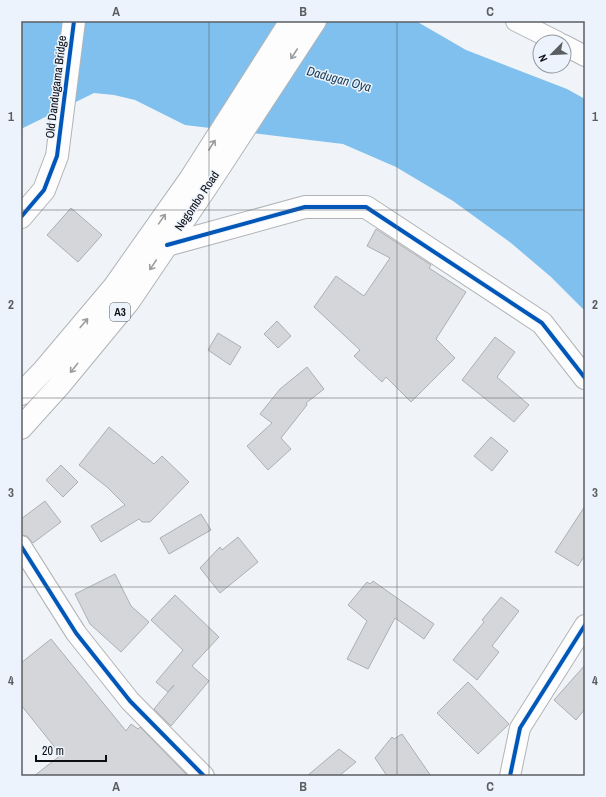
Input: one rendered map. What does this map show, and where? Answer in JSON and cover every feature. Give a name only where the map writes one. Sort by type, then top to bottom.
[{"type":"main road","name":"Old Dandugama Bridge","points":[[21,217],[44,190],[57,156],[74,21]]},
{"type":"main road","name":"Negombo Road","points":[[21,428],[58,387],[129,301],[167,245],[199,182],[291,21]]},
{"type":"main road","name":"Negombo Road","points":[[21,394],[44,370],[114,287],[199,182],[315,21]]},
{"type":"main road","points":[[167,245],[305,207],[366,207],[542,323],[585,378]]},
{"type":"street","points":[[516,21],[542,34]]},
{"type":"street","points":[[572,49],[585,56]]},
{"type":"street","points":[[21,546],[76,634],[130,701],[204,776]]},
{"type":"street","points":[[510,776],[520,728],[585,625]]},
{"type":"water","name":"Dadugan Oya","points":[[21,21],[416,21],[466,50],[567,89],[585,99],[585,311],[551,277],[511,243],[453,201],[396,167],[343,144],[185,125],[135,100],[114,95],[94,93],[21,129]]},
{"type":"building","points":[[71,208],[102,235],[78,262],[47,235]]},
{"type":"building","points":[[376,229],[431,265],[429,268],[466,292],[436,339],[455,358],[411,402],[386,377],[382,382],[354,356],[360,350],[314,307],[336,276],[364,296],[390,258],[367,246]]},
{"type":"building","points":[[277,321],[291,336],[278,348],[264,334]]},
{"type":"building","points":[[218,333],[241,347],[230,365],[208,350]]},
{"type":"building","points":[[495,337],[515,352],[497,377],[529,405],[514,422],[462,380]]},
{"type":"building","points":[[307,367],[324,389],[306,403],[307,405],[281,438],[291,449],[268,470],[247,446],[272,423],[260,414],[280,389]]},
{"type":"building","points":[[109,427],[154,464],[162,456],[189,482],[150,522],[142,522],[139,519],[101,542],[91,526],[125,505],[107,487],[79,465]]},
{"type":"building","points":[[491,437],[508,451],[492,471],[474,456]]},
{"type":"building","points":[[61,465],[78,482],[63,497],[46,480]]},
{"type":"building","points":[[45,501],[61,522],[33,543],[27,536],[21,535],[21,519]]},
{"type":"building","points":[[585,506],[585,555],[578,566],[555,552]]},
{"type":"building","points":[[201,514],[211,530],[169,554],[160,538]]},
{"type":"building","points":[[238,537],[258,562],[220,593],[200,568],[220,547],[222,550]]},
{"type":"building","points":[[115,574],[131,606],[149,622],[121,652],[90,624],[75,594]]},
{"type":"building","points":[[373,581],[434,624],[424,639],[395,618],[368,669],[347,659],[367,621],[348,605],[367,582],[370,584]]},
{"type":"building","points":[[175,595],[219,637],[192,666],[209,681],[171,726],[154,709],[174,685],[168,692],[156,682],[183,650],[151,620]]},
{"type":"building","points":[[501,597],[519,611],[492,646],[499,652],[477,680],[453,660],[484,622],[482,620]]},
{"type":"building","points":[[51,639],[126,731],[131,724],[138,729],[140,727],[188,776],[34,776],[61,755],[21,705],[21,663]]},
{"type":"building","points":[[585,665],[585,709],[576,720],[554,700]]},
{"type":"building","points":[[468,682],[509,724],[478,754],[437,713]]},
{"type":"building","points":[[402,734],[431,776],[387,776],[375,758],[392,737],[394,739]]},
{"type":"building","points":[[339,749],[356,762],[339,776],[307,776]]},
{"type":"cycle path","points":[[21,217],[44,190],[57,156],[74,21]]},
{"type":"cycle path","points":[[167,245],[305,207],[366,207],[542,323],[585,378]]},
{"type":"cycle path","points":[[21,546],[76,633],[130,701],[204,776]]},
{"type":"cycle path","points":[[510,776],[520,728],[585,625]]}]
